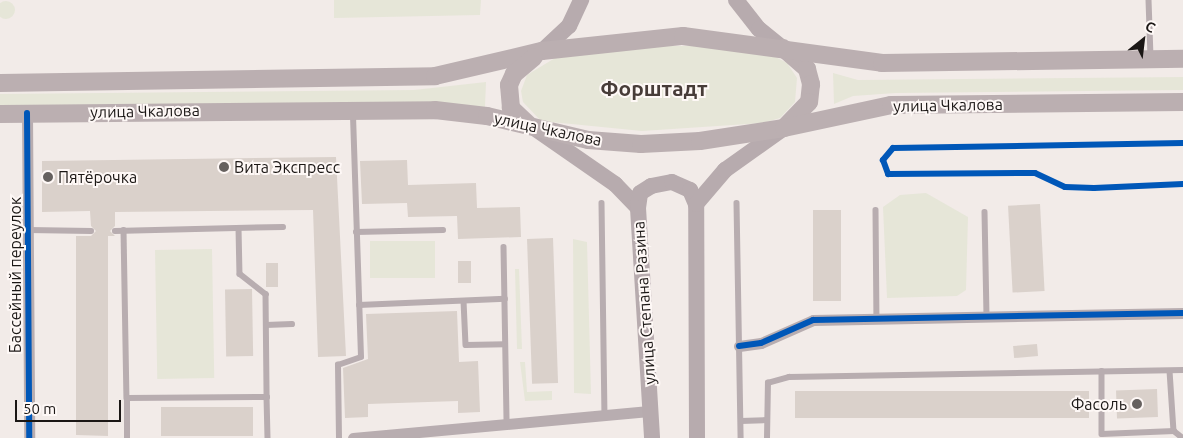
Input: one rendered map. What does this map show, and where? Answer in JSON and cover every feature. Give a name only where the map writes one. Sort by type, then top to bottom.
[{"type":"main road","points":[[535,129],[511,108],[509,85],[523,64],[542,51],[569,26],[581,0]]},
{"type":"main road","points":[[696,204],[725,170],[784,128],[809,102],[811,84],[807,69],[759,30],[736,0]]},
{"type":"main road","name":"улица Чкалова","points":[[0,83],[435,76],[542,51],[683,36],[780,46],[882,63],[1183,59]]},
{"type":"main road","name":"улица Чкалова","points":[[0,114],[353,108],[466,113],[535,129],[641,144],[700,141],[784,128],[892,105],[1183,102]]},
{"type":"main road","name":"улица Степана Разина","points":[[535,129],[595,169],[638,208],[652,411],[652,438]]},
{"type":"main road","points":[[638,208],[640,193],[651,186],[672,182],[690,190],[696,204],[697,438]]},
{"type":"street","name":"Бассейный переулок","points":[[27,113],[29,230],[28,438]]},
{"type":"street","points":[[739,346],[761,344],[813,320],[877,317],[1183,313]]},
{"type":"street","points":[[353,438],[507,426],[652,411]]},
{"type":"lane","points":[[1149,0],[1151,59]]},
{"type":"lane","points":[[339,438],[338,365],[362,357],[353,108]]},
{"type":"lane","points":[[602,203],[605,416]]},
{"type":"lane","points":[[737,203],[741,438]]},
{"type":"lane","points":[[876,210],[877,317]]},
{"type":"lane","points":[[985,212],[986,315]]},
{"type":"lane","points":[[115,230],[283,227]]},
{"type":"lane","points":[[239,228],[240,274],[266,294],[268,438]]},
{"type":"lane","points":[[29,230],[91,230]]},
{"type":"lane","points":[[124,230],[127,438]]},
{"type":"lane","points":[[356,232],[443,230]]},
{"type":"lane","points":[[504,247],[507,426]]},
{"type":"lane","points":[[359,305],[505,299]]},
{"type":"lane","points":[[464,301],[466,345],[505,344]]},
{"type":"lane","points":[[266,325],[292,324]]},
{"type":"lane","points":[[766,438],[768,383],[789,377],[1183,370]]},
{"type":"lane","points":[[1102,371],[1102,434],[1174,431],[1182,438]]},
{"type":"lane","points":[[1170,371],[1174,431]]},
{"type":"lane","points":[[127,398],[267,397]]},
{"type":"lane","points":[[741,421],[767,420]]},
{"type":"shaded area","points":[[334,0],[481,0],[480,15],[334,18]]},
{"type":"shaded area","points":[[6,1],[12,4],[15,10],[12,16],[6,19],[0,16],[-3,10],[0,4]]},
{"type":"shaded area","points":[[665,46],[722,46],[772,55],[787,63],[797,78],[795,102],[780,118],[763,123],[642,131],[541,121],[523,102],[521,91],[527,75],[555,58]]},
{"type":"shaded area","points":[[833,73],[858,80],[1183,77],[1183,90],[896,93],[853,96],[834,104]]},
{"type":"shaded area","points":[[486,82],[485,107],[428,102],[0,106],[0,94],[414,90]]},
{"type":"shaded area","points":[[926,193],[968,217],[966,290],[957,296],[887,298],[883,207],[900,195]]},
{"type":"shaded area","points":[[573,239],[587,242],[591,394],[574,393]]},
{"type":"shaded area","points":[[370,241],[435,241],[435,278],[370,278]]},
{"type":"shaded area","points":[[212,249],[214,378],[157,379],[155,250]]},
{"type":"shaded area","points":[[515,269],[519,269],[522,349],[517,349]]},
{"type":"shaded area","points":[[520,362],[525,362],[527,392],[552,391],[552,400],[525,401]]},
{"type":"building","points":[[336,157],[346,356],[318,357],[313,210],[115,212],[115,226],[110,231],[115,236],[108,236],[108,436],[76,435],[76,236],[91,236],[96,231],[91,226],[90,211],[42,212],[42,161]]},
{"type":"building","points":[[407,160],[408,185],[476,183],[477,208],[520,207],[521,237],[458,239],[457,216],[408,217],[407,203],[362,204],[360,161]]},
{"type":"building","points":[[1040,204],[1045,291],[1013,293],[1008,206]]},
{"type":"building","points":[[813,210],[841,210],[841,301],[813,301]]},
{"type":"building","points":[[553,238],[558,383],[532,384],[527,239]]},
{"type":"building","points":[[458,261],[471,261],[471,283],[458,283]]},
{"type":"building","points":[[266,263],[278,263],[278,287],[266,287]]},
{"type":"building","points":[[225,289],[252,289],[253,356],[226,356]]},
{"type":"building","points":[[457,311],[459,362],[478,361],[480,412],[458,413],[458,401],[368,404],[368,417],[345,418],[343,368],[368,359],[366,314]]},
{"type":"building","points":[[1037,344],[1038,356],[1014,358],[1013,346]]},
{"type":"building","name":"Фасоль","points":[[1157,389],[1158,417],[1117,418],[1116,390]]},
{"type":"building","points":[[795,391],[1089,391],[1089,418],[795,418]]},
{"type":"building","points":[[161,407],[253,407],[253,436],[161,436]]},
{"type":"cycle path","points":[[27,113],[29,438]]},
{"type":"cycle path","points":[[1183,143],[893,148],[883,160],[888,174],[1035,173],[1065,187],[1094,188],[1183,184]]},
{"type":"cycle path","points":[[739,346],[761,343],[813,320],[1183,313]]},
{"type":"place","name":"Вита Экспресс","points":[[224,167]]},
{"type":"place","name":"Пятёрочка","points":[[48,177]]},
{"type":"place","name":"Фасоль","points":[[1137,404]]},
{"type":"district","name":"Форштадт","points":[[654,88]]}]
